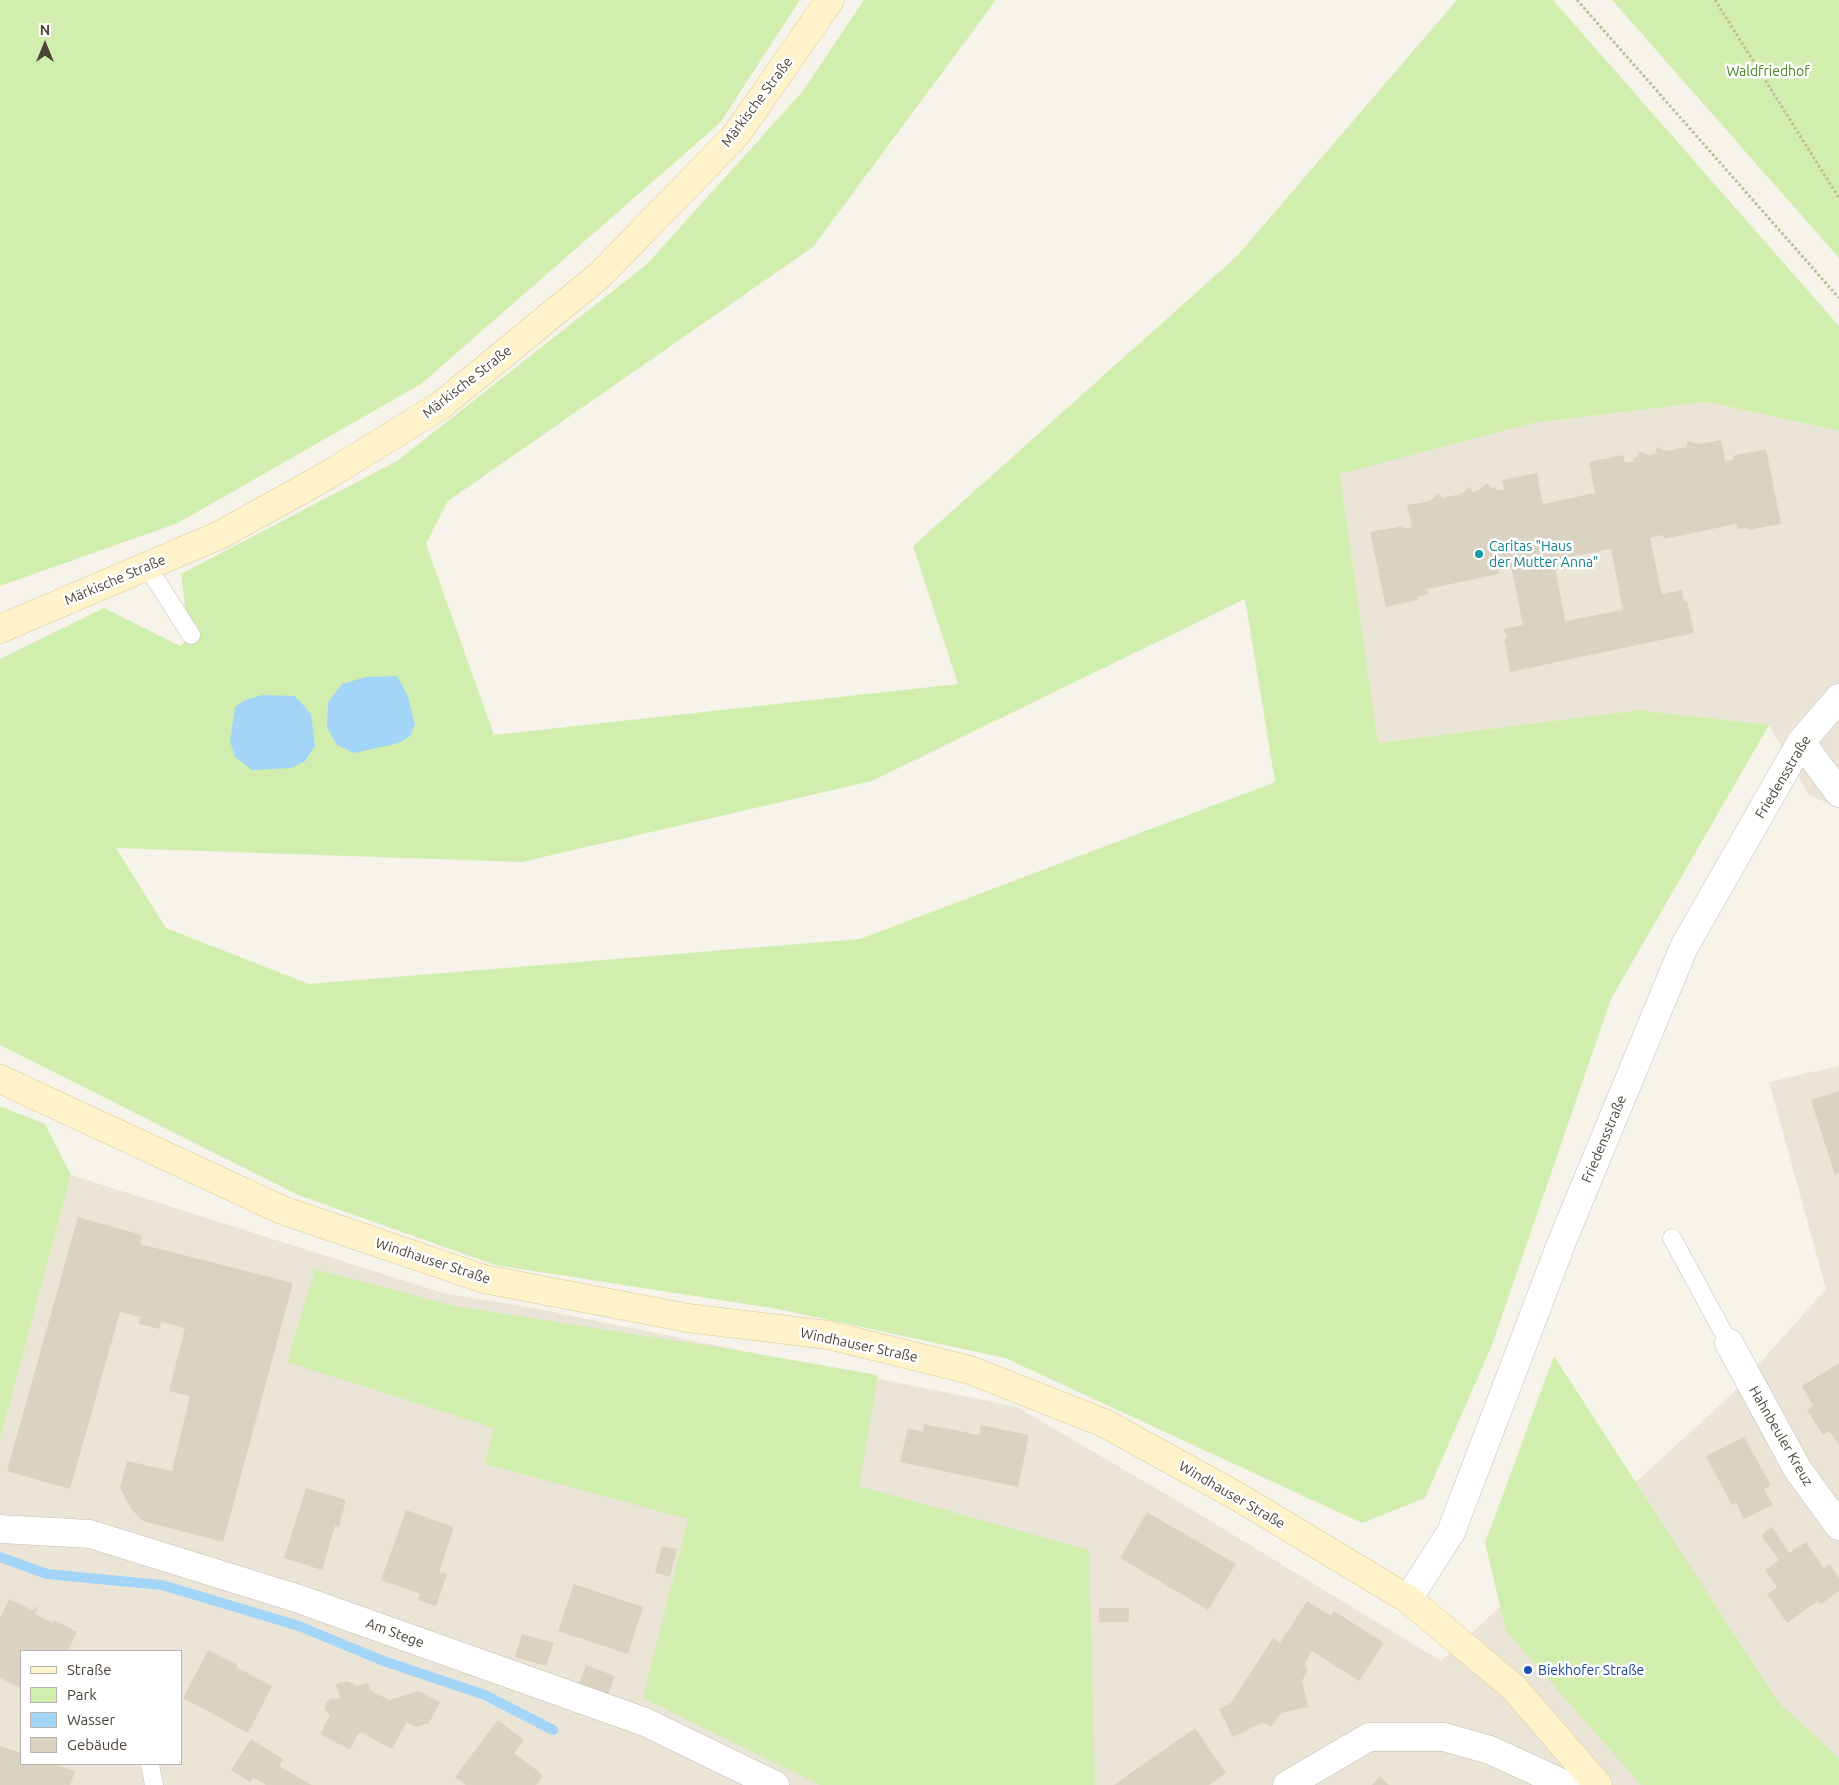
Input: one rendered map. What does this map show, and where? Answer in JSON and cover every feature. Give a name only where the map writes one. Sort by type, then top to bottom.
[{"type":"main road","name":"Märkische Straße","points":[[0,629],[220,535],[328,475],[440,406],[600,275],[736,135],[830,0]]},
{"type":"main road","name":"Windhauser Straße","points":[[0,1078],[282,1210],[484,1279],[688,1318],[828,1335],[970,1370],[1104,1422],[1235,1495],[1408,1599],[1514,1687],[1598,1785]]},
{"type":"street","name":"Friedensstraße","points":[[1408,1599],[1451,1532],[1562,1239],[1684,947],[1801,742],[1839,698]]},
{"type":"street","points":[[1801,742],[1839,793]]},
{"type":"street","name":"Hahnbeuler Kreuz","points":[[1729,1343],[1798,1470],[1839,1526]]},
{"type":"street","name":"Am Stege","points":[[0,1529],[90,1534],[300,1599],[646,1722],[775,1785]]},
{"type":"street","points":[[1287,1785],[1369,1737],[1444,1737],[1490,1750],[1566,1785]]},
{"type":"lane","points":[[147,566],[191,635]]},
{"type":"lane","points":[[1672,1238],[1729,1343]]},
{"type":"lane","points":[[150,1765],[154,1785]]},
{"type":"path","points":[[1578,0],[1839,298]]},
{"type":"path","points":[[1715,0],[1839,198]]},
{"type":"shaded area","points":[[1707,402],[1839,431],[1839,808],[1809,795],[1769,725],[1639,710],[1378,743],[1340,473],[1533,423]]},
{"type":"shaded area","points":[[1839,1066],[1839,1785],[0,1785],[0,1440],[71,1175],[443,1293],[534,1308],[1017,1407],[1174,1499],[1441,1661],[1733,1393],[1826,1289],[1769,1082]]},
{"type":"green space","points":[[0,0],[800,0],[720,123],[421,384],[178,523],[0,586]]},
{"type":"green space","points":[[864,0],[996,0],[813,247],[448,501],[426,544],[494,735],[958,684],[913,546],[1237,256],[1457,0],[1553,0],[1839,326],[1839,431],[1707,402],[1533,423],[1340,474],[1378,743],[1639,710],[1769,725],[1611,999],[1492,1345],[1425,1498],[1362,1523],[1005,1358],[778,1309],[495,1265],[298,1195],[0,1045],[0,659],[104,608],[180,646],[199,628],[186,613],[181,574],[397,461],[647,264],[802,92]],"holes":[[[1245,599],[1275,782],[860,939],[309,984],[166,928],[116,848],[522,862],[872,781]]]},
{"type":"green space","name":"Waldfriedhof","points":[[1612,0],[1839,0],[1839,258]]},
{"type":"green space","points":[[0,1106],[45,1124],[71,1175],[0,1440]]},
{"type":"green space","points":[[315,1269],[455,1306],[735,1350],[878,1375],[859,1486],[1089,1550],[1095,1785],[820,1785],[643,1698],[688,1519],[485,1464],[494,1428],[287,1362]]},
{"type":"green space","points":[[1554,1356],[1778,1702],[1839,1758],[1839,1785],[1641,1785],[1506,1631],[1485,1543]]},
{"type":"water","points":[[397,676],[408,696],[415,725],[410,736],[399,743],[354,753],[337,745],[327,728],[328,702],[342,684],[366,677]]},
{"type":"water","points":[[263,695],[295,696],[311,714],[315,746],[305,761],[291,768],[252,770],[235,757],[230,741],[235,707],[245,700]]},
{"type":"building","name":"Caritas \"Haus der Mutter Anna\"","points":[[1721,440],[1725,461],[1733,460],[1733,456],[1766,449],[1781,524],[1748,530],[1748,528],[1738,529],[1736,524],[1664,539],[1663,535],[1650,538],[1662,594],[1682,590],[1684,601],[1687,601],[1694,633],[1510,672],[1504,639],[1507,639],[1504,629],[1523,625],[1511,567],[1498,570],[1499,574],[1427,589],[1428,594],[1418,597],[1418,600],[1386,607],[1370,532],[1403,526],[1403,529],[1412,527],[1407,505],[1430,501],[1438,493],[1442,498],[1461,494],[1469,487],[1473,492],[1479,490],[1487,483],[1491,488],[1495,487],[1496,490],[1504,489],[1502,480],[1537,473],[1543,504],[1595,493],[1589,462],[1623,455],[1625,463],[1634,461],[1633,458],[1637,457],[1639,451],[1649,455],[1655,454],[1657,447],[1667,451],[1686,447],[1688,441],[1698,444]],"holes":[[[1611,549],[1623,610],[1565,621],[1554,560]]]},
{"type":"building","points":[[1839,1091],[1839,1173],[1835,1175],[1811,1100]]},
{"type":"building","points":[[78,1217],[142,1235],[140,1244],[293,1283],[223,1542],[143,1521],[131,1509],[120,1488],[127,1461],[172,1471],[190,1396],[169,1391],[185,1328],[161,1322],[160,1329],[139,1324],[140,1317],[120,1312],[70,1489],[7,1471]]},
{"type":"building","points":[[1839,1363],[1839,1445],[1829,1431],[1823,1435],[1807,1410],[1813,1406],[1802,1386]]},
{"type":"building","points":[[924,1424],[979,1435],[981,1425],[1029,1435],[1018,1487],[900,1462],[908,1428],[923,1432]]},
{"type":"building","points":[[1744,1437],[1771,1485],[1764,1489],[1773,1505],[1744,1519],[1736,1503],[1732,1505],[1706,1456]]},
{"type":"building","points":[[306,1488],[346,1500],[339,1527],[335,1526],[322,1570],[284,1558]]},
{"type":"building","points":[[406,1510],[454,1527],[439,1572],[447,1574],[436,1606],[418,1600],[420,1594],[381,1580]]},
{"type":"building","points":[[1147,1512],[1236,1564],[1208,1610],[1120,1558]]},
{"type":"building","points":[[1772,1527],[1789,1553],[1806,1542],[1824,1569],[1830,1564],[1839,1578],[1839,1591],[1821,1604],[1818,1601],[1787,1623],[1767,1594],[1777,1587],[1765,1570],[1779,1560],[1761,1535]]},
{"type":"building","points":[[662,1546],[677,1549],[670,1577],[655,1573]]},
{"type":"building","points":[[574,1584],[643,1607],[628,1654],[558,1631]]},
{"type":"building","points":[[9,1599],[34,1611],[37,1606],[35,1614],[53,1623],[54,1620],[77,1632],[68,1650],[20,1650],[20,1688],[0,1678],[0,1618]]},
{"type":"building","points":[[1307,1601],[1331,1616],[1334,1611],[1384,1643],[1359,1681],[1312,1651],[1305,1662],[1307,1672],[1302,1681],[1308,1707],[1281,1713],[1271,1727],[1263,1722],[1233,1737],[1219,1709],[1231,1703],[1273,1638],[1280,1643]]},
{"type":"building","points":[[1099,1608],[1129,1608],[1129,1622],[1099,1622]]},
{"type":"building","points":[[522,1634],[554,1643],[546,1666],[515,1657]]},
{"type":"building","points":[[208,1650],[238,1665],[236,1667],[272,1686],[248,1733],[183,1698]]},
{"type":"building","points":[[586,1665],[615,1676],[608,1695],[579,1684]]},
{"type":"building","points":[[347,1681],[357,1686],[368,1683],[370,1690],[389,1700],[418,1691],[440,1702],[429,1723],[416,1727],[407,1722],[392,1749],[362,1733],[358,1734],[350,1750],[320,1734],[330,1715],[325,1709],[326,1702],[331,1698],[340,1699],[336,1684]]},
{"type":"building","points":[[498,1720],[524,1740],[514,1753],[543,1775],[536,1785],[466,1785],[455,1777]]},
{"type":"building","points":[[1195,1728],[1226,1773],[1209,1785],[1114,1785]]},
{"type":"building","points":[[251,1739],[283,1759],[279,1766],[312,1785],[266,1785],[253,1777],[250,1782],[231,1770]]},
{"type":"building","points":[[0,1746],[20,1753],[20,1765],[57,1765],[75,1771],[70,1785],[0,1785]]},
{"type":"building","points":[[1380,1776],[1389,1785],[1372,1785]]},
{"type":"waterway","points":[[0,1557],[47,1574],[162,1585],[299,1626],[381,1660],[485,1695],[553,1730]]},
{"type":"place","name":"Caritas \"Haus der Mutter Anna\"","points":[[1479,554]]},
{"type":"place","name":"Biekhofer Straße","points":[[1528,1670]]}]
